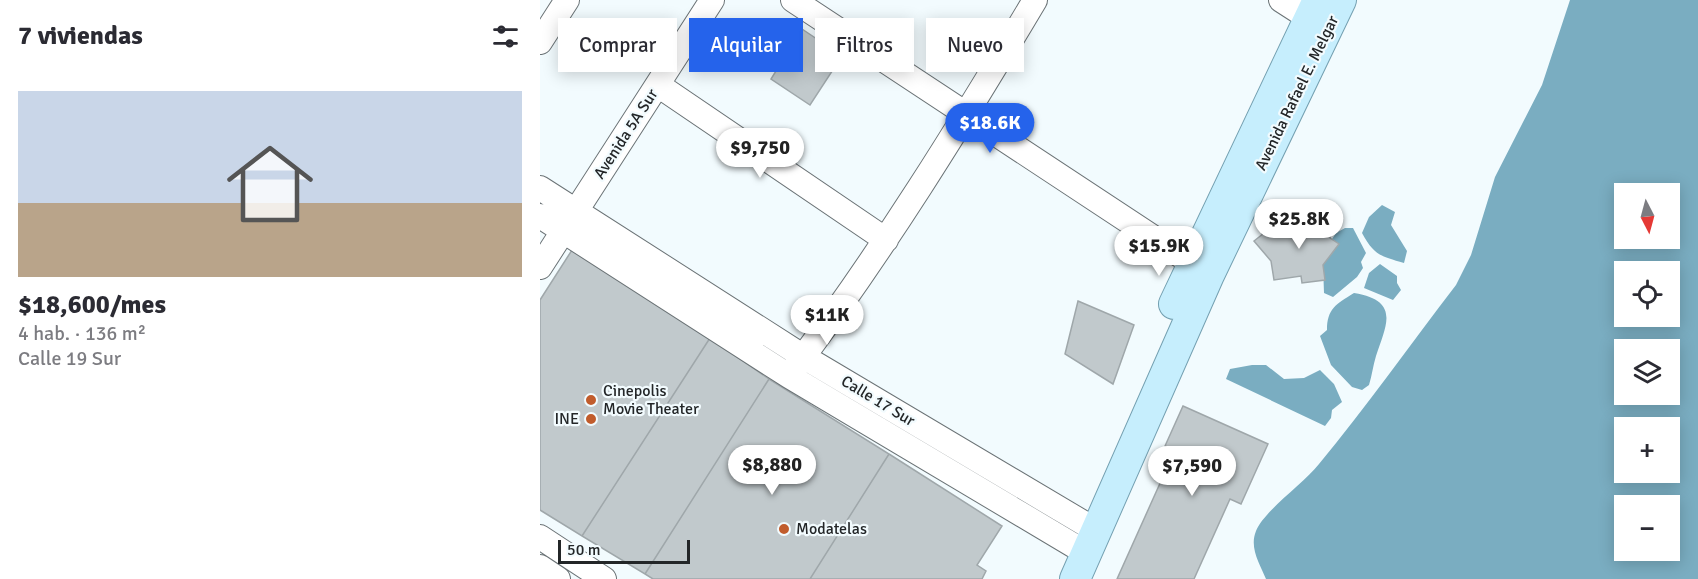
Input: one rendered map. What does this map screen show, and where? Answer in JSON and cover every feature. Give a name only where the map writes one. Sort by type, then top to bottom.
[{"type":"main road","name":"Avenida Rafael E. Melgar","points":[[1052,579],[1082,546],[1200,268],[1318,16],[1341,0]]},
{"type":"street","points":[[540,42],[567,0]]},
{"type":"street","name":"Avenida 5A Sur","points":[[540,267],[712,0]]},
{"type":"street","points":[[793,0],[968,113],[1200,268]]},
{"type":"street","points":[[789,376],[886,240],[968,113],[1035,0]]},
{"type":"street","points":[[1281,0],[1318,16]]},
{"type":"street","points":[[658,84],[886,240]]},
{"type":"street","name":"Calle 17 Sur","points":[[540,188],[570,221],[789,376],[1082,546]]},
{"type":"street","name":"Calle 17 Sur","points":[[540,216],[570,221],[804,357],[1082,546]]},
{"type":"street","points":[[540,537],[604,579]]},
{"type":"street","points":[[540,567],[558,579]]},
{"type":"water","points":[[1570,0],[1698,0],[1698,579],[1266,579],[1256,556],[1254,544],[1254,537],[1260,523],[1319,464],[1456,285],[1471,255],[1495,177],[1542,85]]},
{"type":"water","points":[[1382,205],[1395,212],[1391,225],[1407,251],[1404,263],[1378,254],[1362,233],[1369,217]]},
{"type":"water","points":[[1345,228],[1353,228],[1366,253],[1361,262],[1363,268],[1357,277],[1333,297],[1324,293],[1323,265],[1339,244],[1332,239],[1336,233]]},
{"type":"water","points":[[1380,264],[1397,276],[1397,283],[1401,290],[1393,300],[1364,288],[1369,273]]},
{"type":"water","points":[[1354,293],[1379,302],[1386,316],[1386,325],[1369,385],[1362,390],[1352,387],[1331,365],[1320,336],[1327,330],[1327,323],[1334,308]]},
{"type":"water","points":[[1266,365],[1284,379],[1304,378],[1320,370],[1334,384],[1342,402],[1332,410],[1331,418],[1325,426],[1226,379],[1230,369]]},
{"type":"building","points":[[803,30],[815,38],[815,72],[832,72],[810,105],[771,79],[775,72],[803,72]]},
{"type":"building","points":[[1313,213],[1334,224],[1330,238],[1339,244],[1323,265],[1325,280],[1302,283],[1301,276],[1274,280],[1271,261],[1254,241],[1273,226],[1304,230]]},
{"type":"building","points":[[572,250],[710,338],[582,536],[540,510],[540,300]]},
{"type":"building","points":[[1078,301],[1134,325],[1113,384],[1065,354]]},
{"type":"building","points":[[710,338],[769,379],[645,574],[582,536]]},
{"type":"building","points":[[769,379],[889,454],[810,579],[653,579],[645,574]]},
{"type":"building","points":[[1183,406],[1268,444],[1241,504],[1230,499],[1194,579],[1117,579],[1175,450],[1165,446]]},
{"type":"building","points":[[889,454],[1002,526],[977,565],[986,571],[982,579],[810,579]]},
{"type":"place","name":"Cinepolis Movie Theater","points":[[591,400]]},
{"type":"place","name":"INE","points":[[591,419]]},
{"type":"place","name":"Modatelas","points":[[784,529]]}]
